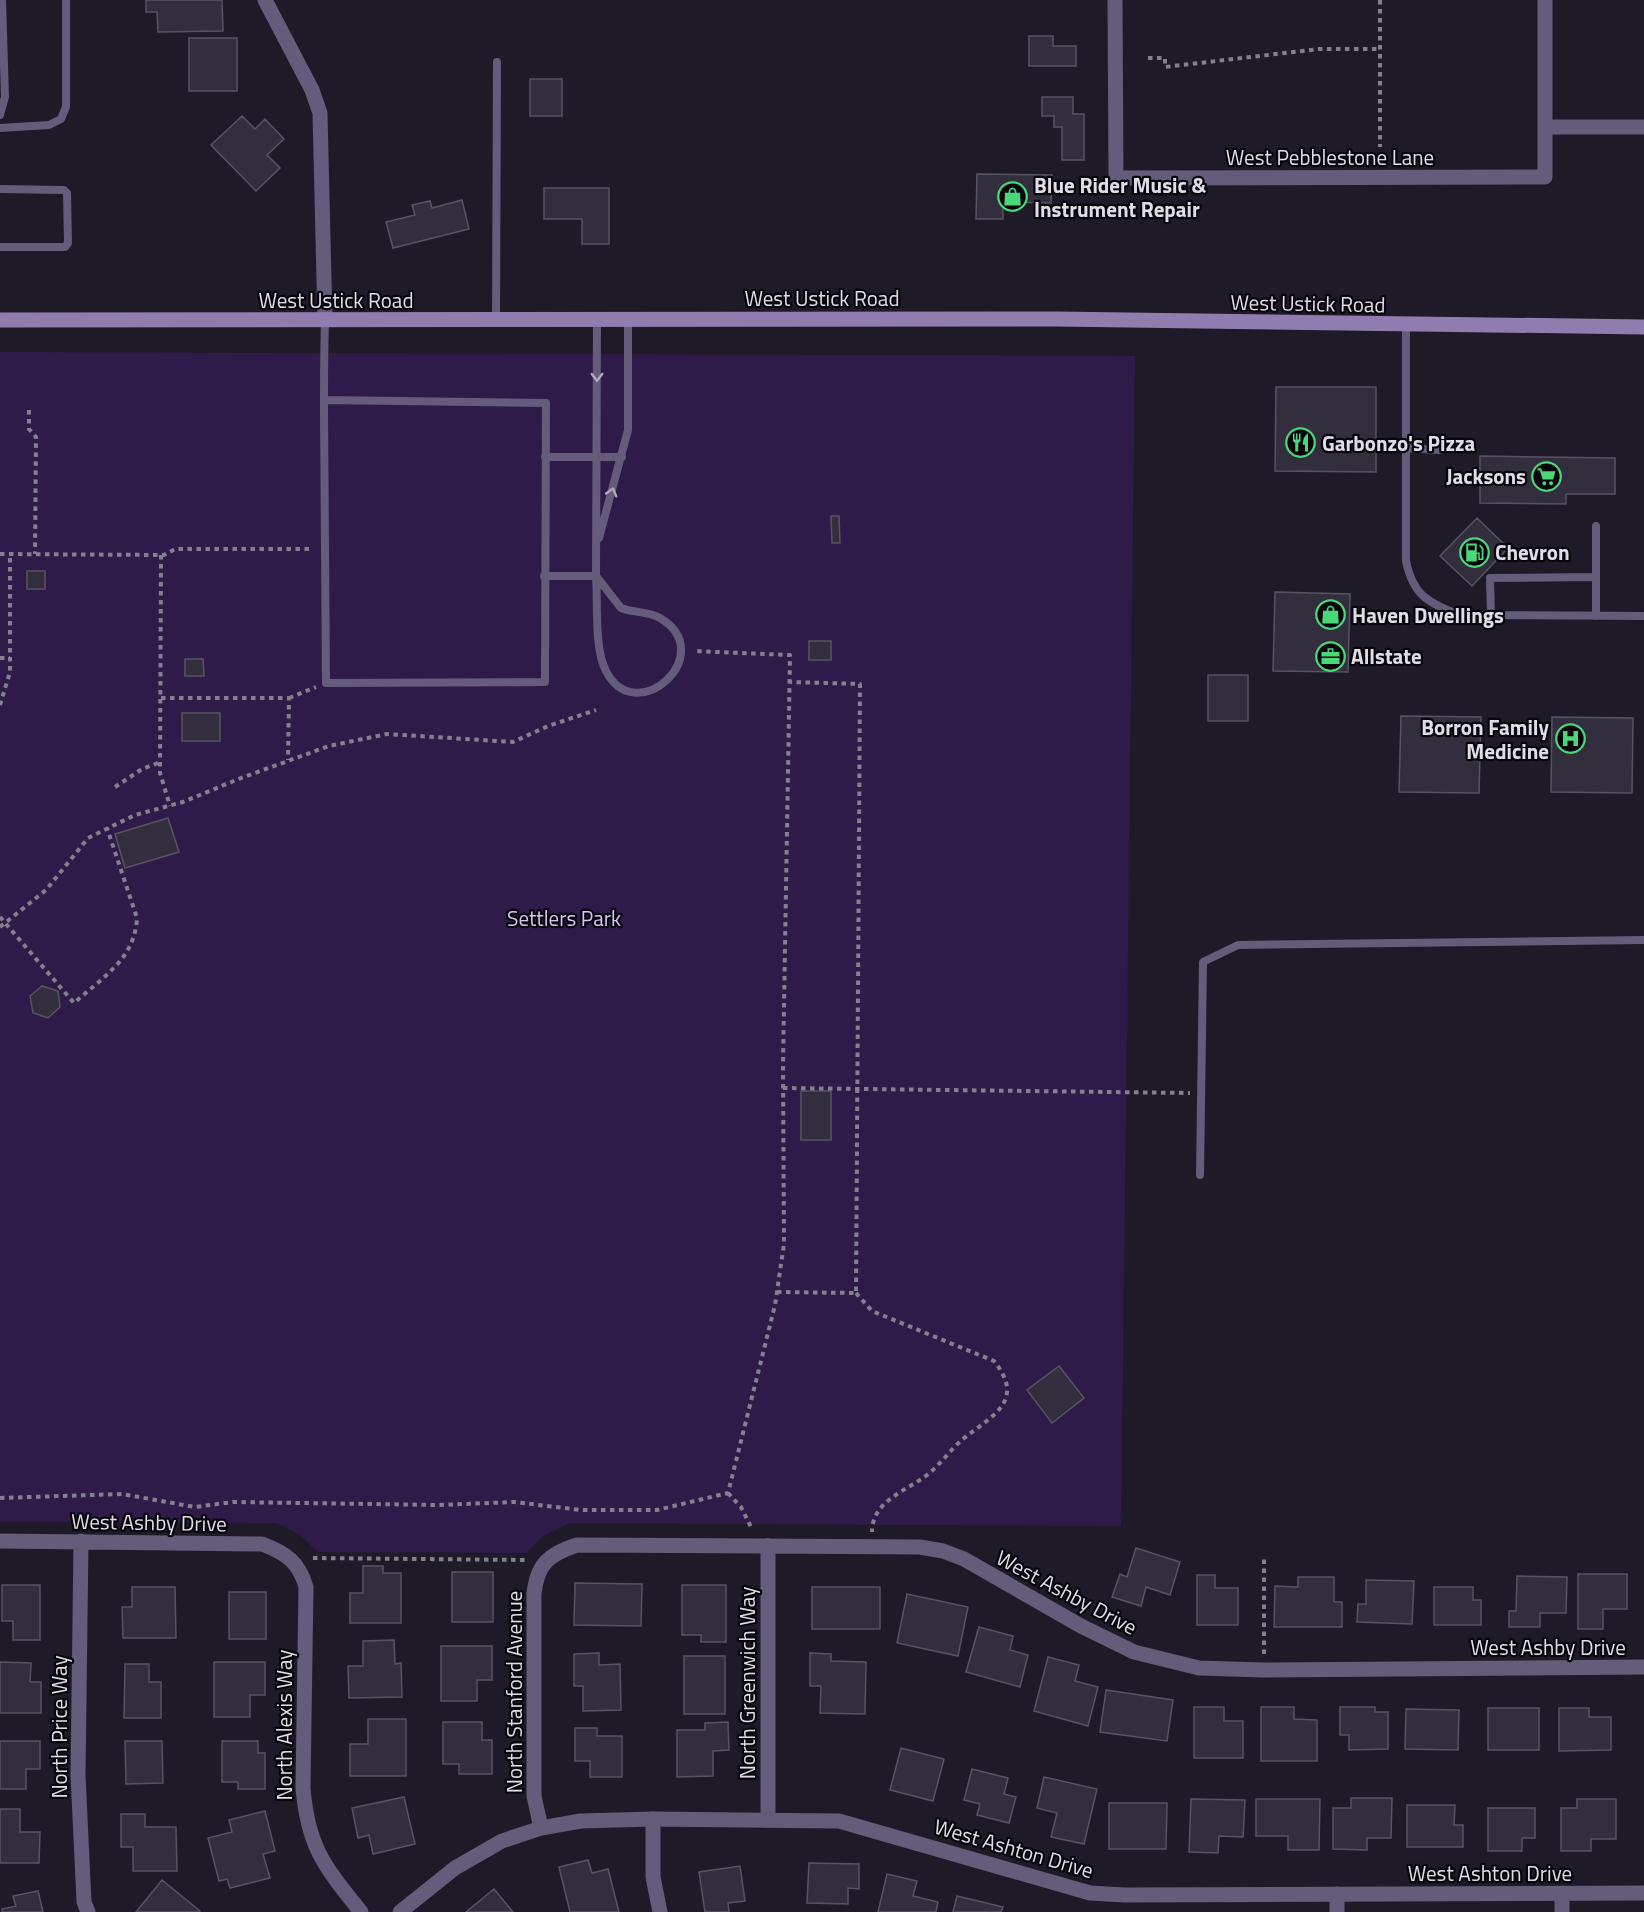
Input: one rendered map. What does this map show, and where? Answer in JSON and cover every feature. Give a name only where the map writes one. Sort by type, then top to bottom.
[{"type":"main road","name":"West Ustick Road","points":[[0,320],[1056,319],[1406,326],[1644,327]]},
{"type":"street","points":[[265,0],[312,90],[320,113],[325,321]]},
{"type":"street","name":"West Pebblestone Lane","points":[[1115,0],[1116,178],[1545,177],[1545,127]]},
{"type":"street","points":[[1545,0],[1545,127],[1644,127]]},
{"type":"street","name":"West Ashby Drive","points":[[0,1541],[262,1544],[293,1560]]},
{"type":"street","name":"North Price Way","points":[[81,1541],[78,1775],[84,1902],[88,1912]]},
{"type":"street","name":"West Ashby Drive","points":[[548,1559],[561,1550],[577,1545],[920,1547],[943,1551],[964,1559],[1082,1626],[1134,1652],[1199,1668],[1275,1670],[1644,1667]]},
{"type":"street","name":"North Greenwich Way","points":[[768,1546],[768,1820]]},
{"type":"street","name":"North Stanford Avenue","points":[[541,1828],[534,1796],[534,1594],[536,1574],[548,1559]]},
{"type":"street","name":"North Alexis Way","points":[[293,1560],[302,1572],[306,1587],[303,1788],[306,1821],[318,1855],[361,1912]]},
{"type":"street","points":[[652,1819],[653,1877],[660,1912]]},
{"type":"street","name":"West Ashton Drive","points":[[400,1912],[455,1868],[502,1841],[541,1828],[581,1821],[652,1819],[839,1821],[1090,1893],[1124,1895],[1644,1893]]},
{"type":"street","points":[[1337,1894],[1337,1912]]},
{"type":"street","points":[[1562,1894],[1562,1912]]},
{"type":"lane","points":[[0,115],[4,97],[2,0]]},
{"type":"lane","points":[[0,128],[49,125],[61,119],[66,107],[66,0]]},
{"type":"lane","points":[[496,320],[497,62]]},
{"type":"lane","points":[[0,189],[64,190],[67,193],[68,243],[65,247],[0,247]]},
{"type":"lane","points":[[596,576],[621,608],[657,616],[674,631],[680,652],[674,674],[657,688],[635,692],[614,682],[602,663],[596,576],[597,318]]},
{"type":"lane","points":[[596,548],[628,430],[628,319]]},
{"type":"lane","points":[[324,400],[546,404],[545,682],[326,683],[324,400],[325,321]]},
{"type":"lane","points":[[1406,326],[1406,561],[1408,573],[1420,595],[1433,605],[1460,615],[1644,616]]},
{"type":"lane","points":[[1406,448],[1440,450]]},
{"type":"lane","points":[[545,457],[622,457]]},
{"type":"lane","points":[[1596,526],[1596,616]]},
{"type":"lane","points":[[544,576],[596,576]]},
{"type":"lane","points":[[1491,616],[1490,578],[1596,577]]},
{"type":"lane","points":[[1200,1175],[1203,962],[1238,945],[1644,940]]},
{"type":"path","points":[[1380,0],[1380,147]]},
{"type":"path","points":[[1148,58],[1165,58],[1165,67],[1319,50],[1380,50]]},
{"type":"path","points":[[29,410],[29,429],[36,437],[35,554]]},
{"type":"path","points":[[0,554],[161,555],[175,549],[325,549]]},
{"type":"path","points":[[0,705],[10,672],[10,554]]},
{"type":"path","points":[[161,555],[160,773],[170,806]]},
{"type":"path","points":[[680,652],[699,650],[790,655],[783,1088],[784,1244],[777,1292],[728,1493]]},
{"type":"path","points":[[0,658],[10,658]]},
{"type":"path","points":[[790,682],[860,684],[856,1293],[872,1311],[993,1361],[1005,1375],[1007,1392],[1002,1410],[961,1441],[928,1474],[882,1506],[872,1524],[872,1533]]},
{"type":"path","points":[[161,698],[290,698],[326,683]]},
{"type":"path","points":[[288,760],[290,698]]},
{"type":"path","points":[[0,927],[46,891],[88,838],[135,815],[170,806],[329,746],[387,734],[513,742],[549,726],[596,710]]},
{"type":"path","points":[[114,787],[142,769],[160,762]]},
{"type":"path","points":[[0,917],[74,1003],[120,963],[133,943],[137,918],[107,828]]},
{"type":"path","points":[[783,1088],[1202,1093]]},
{"type":"path","points":[[777,1292],[856,1293]]},
{"type":"path","points":[[0,1498],[122,1494],[195,1508],[233,1502],[440,1504],[514,1502],[581,1510],[657,1510],[728,1493]]},
{"type":"path","points":[[728,1493],[745,1513],[752,1532]]},
{"type":"path","points":[[1264,1557],[1264,1654]]},
{"type":"path","points":[[313,1558],[528,1560]]},
{"type":"green space","name":"Settlers Park","points":[[0,352],[1135,356],[1121,1526],[570,1523],[543,1536],[526,1553],[318,1552],[300,1535],[277,1523],[0,1522]]},
{"type":"building","points":[[146,0],[222,0],[223,31],[158,32],[157,12],[146,12]]},
{"type":"building","points":[[1029,36],[1053,36],[1053,46],[1076,46],[1076,66],[1029,66]]},
{"type":"building","points":[[189,38],[237,38],[237,91],[189,91]]},
{"type":"building","points":[[530,79],[562,79],[562,116],[530,116]]},
{"type":"building","points":[[1042,97],[1073,97],[1073,114],[1084,114],[1084,160],[1062,160],[1062,127],[1054,127],[1054,116],[1042,116]]},
{"type":"building","points":[[242,116],[255,129],[265,119],[284,139],[267,155],[280,168],[256,191],[211,145]]},
{"type":"building","points":[[977,174],[1052,175],[1051,203],[1003,202],[1003,219],[976,219]]},
{"type":"building","points":[[544,188],[609,188],[609,244],[582,244],[582,219],[544,219]]},
{"type":"building","points":[[462,200],[469,229],[393,248],[386,222],[415,215],[412,205],[430,201],[432,208]]},
{"type":"building","points":[[1276,387],[1376,387],[1376,472],[1275,471]]},
{"type":"building","name":"Jacksons","points":[[1480,456],[1615,458],[1615,494],[1566,494],[1566,504],[1480,503]]},
{"type":"building","points":[[831,516],[839,516],[840,543],[832,543]]},
{"type":"building","name":"Chevron","points":[[1477,518],[1508,548],[1472,586],[1440,556]]},
{"type":"building","points":[[27,571],[45,571],[45,589],[27,589]]},
{"type":"building","points":[[1275,592],[1350,594],[1348,672],[1273,671]]},
{"type":"building","points":[[809,641],[831,641],[831,660],[809,660]]},
{"type":"building","points":[[185,659],[203,659],[204,676],[185,676]]},
{"type":"building","points":[[1208,675],[1248,675],[1248,721],[1208,721]]},
{"type":"building","points":[[182,713],[220,713],[220,741],[182,741]]},
{"type":"building","points":[[1401,716],[1481,717],[1479,793],[1399,792]]},
{"type":"building","points":[[1552,717],[1633,718],[1632,793],[1551,792]]},
{"type":"building","points":[[168,818],[179,852],[125,868],[115,834]]},
{"type":"building","points":[[42,986],[58,991],[60,1007],[48,1018],[33,1013],[30,996]]},
{"type":"building","points":[[801,1091],[831,1091],[831,1140],[801,1140]]},
{"type":"building","points":[[1059,1366],[1084,1398],[1052,1423],[1027,1390]]},
{"type":"building","points":[[1136,1548],[1180,1562],[1170,1595],[1146,1587],[1141,1606],[1112,1597],[1120,1574],[1127,1577]]},
{"type":"building","points":[[363,1566],[383,1566],[383,1573],[401,1573],[401,1623],[350,1623],[350,1593],[363,1593]]},
{"type":"building","points":[[452,1572],[493,1572],[493,1622],[452,1622]]},
{"type":"building","points":[[1578,1574],[1627,1574],[1627,1609],[1603,1609],[1603,1629],[1578,1629]]},
{"type":"building","points":[[1197,1575],[1215,1575],[1215,1588],[1238,1588],[1238,1625],[1197,1625]]},
{"type":"building","points":[[1517,1576],[1567,1577],[1566,1613],[1540,1613],[1540,1627],[1509,1627],[1509,1611],[1516,1611]]},
{"type":"building","points":[[1298,1577],[1334,1577],[1334,1602],[1342,1602],[1342,1627],[1274,1627],[1275,1586],[1298,1587]]},
{"type":"building","points":[[1366,1580],[1414,1581],[1412,1624],[1357,1622],[1358,1604],[1366,1604]]},
{"type":"building","points":[[575,1583],[642,1584],[641,1626],[574,1625]]},
{"type":"building","points":[[2,1585],[40,1585],[40,1640],[13,1640],[13,1621],[2,1621]]},
{"type":"building","points":[[682,1585],[726,1585],[726,1642],[701,1642],[701,1635],[682,1635]]},
{"type":"building","points":[[132,1587],[175,1587],[176,1638],[123,1638],[122,1607],[132,1607]]},
{"type":"building","points":[[812,1587],[880,1587],[880,1629],[812,1629]]},
{"type":"building","points":[[1434,1587],[1473,1587],[1473,1600],[1481,1600],[1481,1625],[1434,1625]]},
{"type":"building","points":[[229,1592],[266,1592],[266,1639],[229,1639]]},
{"type":"building","points":[[907,1594],[968,1607],[958,1656],[897,1643]]},
{"type":"building","points":[[979,1627],[1013,1636],[1010,1650],[1028,1655],[1020,1687],[966,1672]]},
{"type":"building","points":[[394,1640],[395,1664],[401,1663],[402,1697],[349,1698],[348,1666],[363,1666],[363,1641]]},
{"type":"building","points":[[441,1646],[492,1646],[492,1680],[477,1680],[477,1701],[441,1701]]},
{"type":"building","points":[[599,1653],[599,1665],[620,1664],[621,1710],[583,1711],[583,1686],[574,1686],[574,1654]]},
{"type":"building","points":[[810,1653],[831,1654],[831,1661],[866,1662],[865,1714],[820,1713],[821,1686],[810,1686]]},
{"type":"building","points":[[684,1656],[725,1656],[725,1714],[684,1714]]},
{"type":"building","points":[[1048,1657],[1079,1665],[1075,1681],[1098,1687],[1088,1726],[1034,1711]]},
{"type":"building","points":[[0,1662],[31,1663],[30,1682],[41,1682],[41,1713],[0,1713]]},
{"type":"building","points":[[214,1662],[265,1662],[265,1695],[250,1695],[250,1717],[214,1717]]},
{"type":"building","points":[[125,1664],[149,1664],[149,1682],[161,1682],[161,1718],[124,1718]]},
{"type":"building","points":[[1106,1690],[1173,1700],[1167,1741],[1100,1732]]},
{"type":"building","points":[[1194,1707],[1224,1707],[1224,1721],[1243,1721],[1243,1758],[1194,1758]]},
{"type":"building","points":[[1261,1707],[1294,1707],[1294,1719],[1317,1720],[1317,1761],[1261,1761]]},
{"type":"building","points":[[1340,1707],[1375,1707],[1375,1712],[1388,1712],[1388,1749],[1349,1750],[1349,1735],[1340,1735]]},
{"type":"building","points":[[1488,1708],[1539,1708],[1539,1750],[1488,1750]]},
{"type":"building","points":[[1559,1708],[1589,1708],[1589,1717],[1611,1717],[1611,1750],[1559,1751]]},
{"type":"building","points":[[1406,1709],[1459,1710],[1458,1750],[1405,1749]]},
{"type":"building","points":[[368,1719],[406,1719],[406,1776],[350,1776],[350,1744],[368,1744]]},
{"type":"building","points":[[443,1722],[482,1722],[482,1740],[492,1740],[492,1774],[459,1774],[459,1764],[443,1764]]},
{"type":"building","points":[[728,1722],[729,1750],[713,1751],[713,1776],[677,1777],[677,1730],[705,1730],[705,1723]]},
{"type":"building","points":[[575,1728],[597,1728],[597,1736],[622,1736],[622,1777],[590,1777],[590,1761],[575,1761]]},
{"type":"building","points":[[0,1741],[40,1741],[40,1769],[26,1769],[26,1789],[0,1789]]},
{"type":"building","points":[[125,1741],[162,1741],[163,1783],[126,1784]]},
{"type":"building","points":[[222,1741],[258,1741],[258,1753],[265,1753],[265,1789],[238,1789],[238,1782],[222,1782]]},
{"type":"building","points":[[901,1748],[944,1759],[933,1801],[890,1790]]},
{"type":"building","points":[[972,1769],[1008,1778],[1004,1794],[1016,1797],[1009,1823],[977,1815],[980,1804],[964,1800]]},
{"type":"building","points":[[1044,1777],[1097,1789],[1084,1844],[1051,1837],[1057,1813],[1037,1808]]},
{"type":"building","points":[[404,1797],[415,1844],[373,1854],[369,1835],[358,1838],[352,1808]]},
{"type":"building","points":[[1351,1798],[1392,1798],[1391,1838],[1367,1838],[1367,1850],[1333,1849],[1333,1808],[1351,1808]]},
{"type":"building","points":[[1191,1799],[1245,1800],[1243,1837],[1219,1836],[1218,1853],[1189,1852]]},
{"type":"building","points":[[1256,1799],[1320,1799],[1319,1850],[1288,1850],[1288,1836],[1256,1836]]},
{"type":"building","points":[[1577,1799],[1616,1799],[1616,1839],[1591,1839],[1591,1851],[1561,1851],[1561,1808],[1577,1808]]},
{"type":"building","points":[[1109,1803],[1167,1803],[1166,1849],[1109,1849]]},
{"type":"building","points":[[1407,1805],[1455,1805],[1454,1825],[1463,1825],[1463,1847],[1407,1847]]},
{"type":"building","points":[[1488,1808],[1535,1808],[1535,1838],[1522,1838],[1522,1851],[1488,1851]]},
{"type":"building","points":[[0,1809],[20,1809],[20,1832],[40,1832],[39,1863],[0,1863]]},
{"type":"building","points":[[265,1811],[275,1851],[263,1854],[270,1878],[230,1888],[227,1879],[219,1881],[208,1838],[232,1832],[229,1820]]},
{"type":"building","points":[[121,1814],[145,1814],[145,1827],[176,1827],[177,1871],[133,1871],[133,1847],[121,1847]]},
{"type":"building","points":[[588,1860],[592,1873],[608,1869],[619,1912],[570,1912],[559,1867]]},
{"type":"building","points":[[809,1863],[859,1864],[859,1889],[848,1888],[848,1904],[807,1903]]},
{"type":"building","points":[[740,1866],[745,1901],[728,1903],[729,1912],[705,1912],[699,1872]]},
{"type":"building","points":[[887,1874],[917,1881],[913,1896],[938,1902],[936,1912],[878,1912]]},
{"type":"building","points":[[162,1880],[200,1911],[136,1912]]},
{"type":"building","points":[[494,1889],[513,1912],[466,1912]]},
{"type":"building","points":[[38,1891],[43,1912],[2,1912],[2,1909],[16,1906],[13,1896]]},
{"type":"building","points":[[957,1896],[1003,1907],[1001,1912],[953,1912]]},
{"type":"place","name":"Blue Rider Music & Instrument Repair","points":[[1013,197]]},
{"type":"place","name":"Garbonzo's Pizza","points":[[1301,443]]},
{"type":"place","name":"Jacksons","points":[[1547,476]]},
{"type":"place","name":"Chevron","points":[[1474,552]]},
{"type":"place","name":"Haven Dwellings","points":[[1331,615]]},
{"type":"place","name":"Allstate","points":[[1330,656]]},
{"type":"place","name":"Borron Family Medicine","points":[[1570,739]]}]
